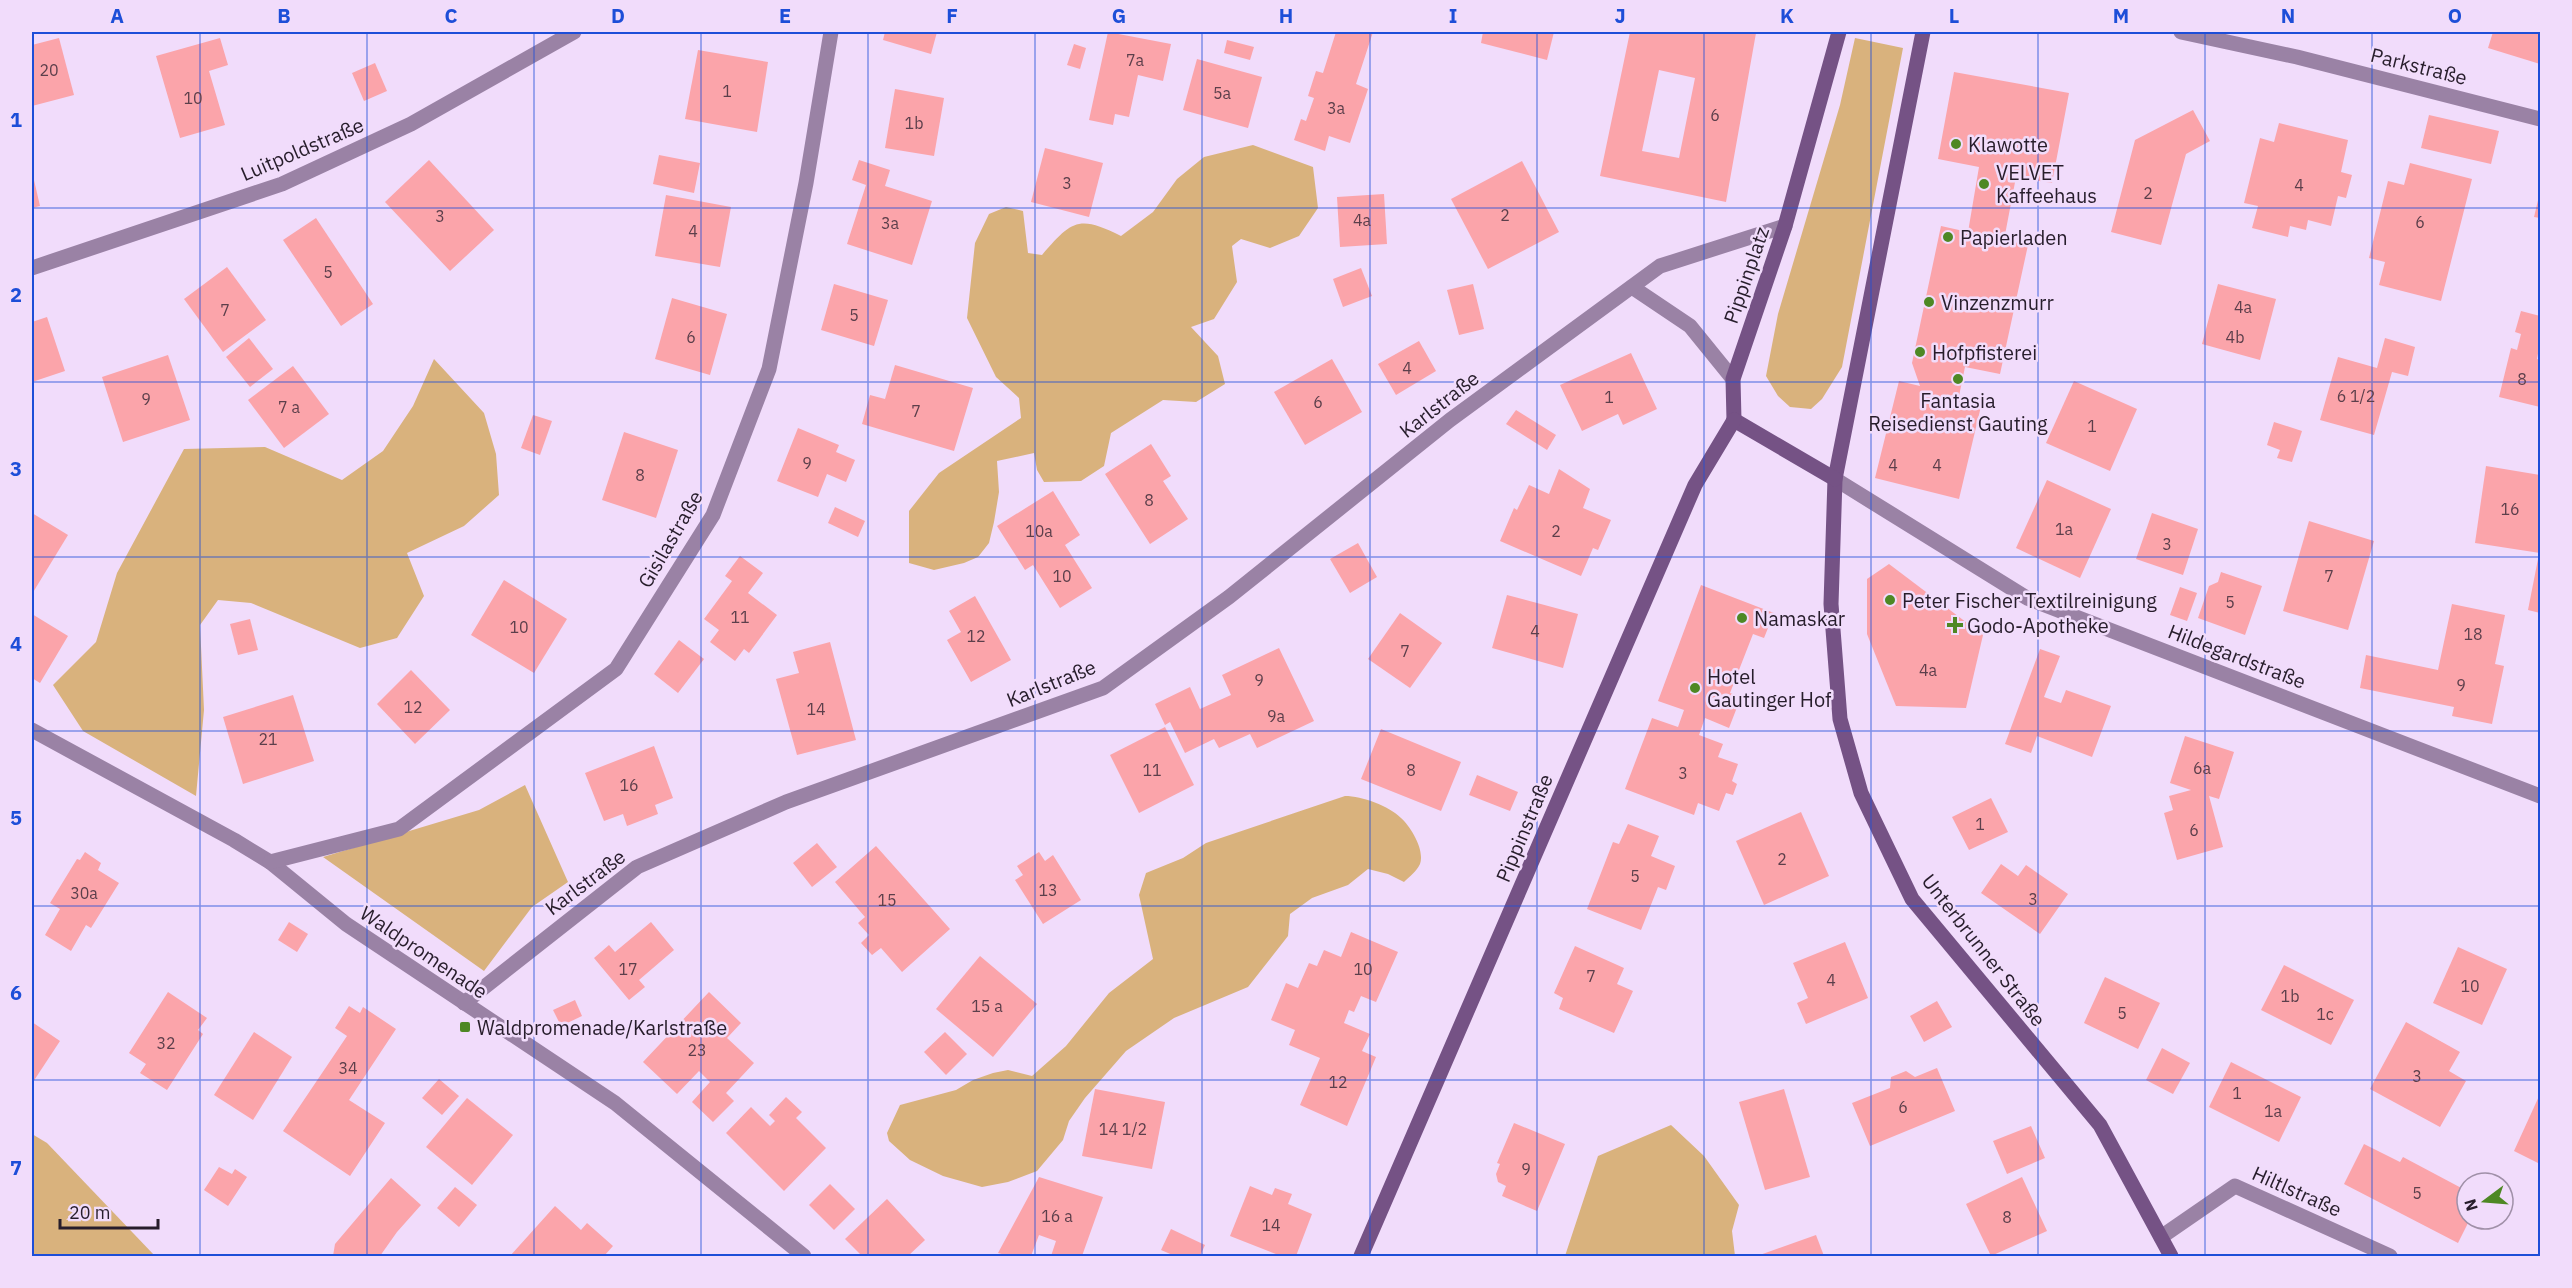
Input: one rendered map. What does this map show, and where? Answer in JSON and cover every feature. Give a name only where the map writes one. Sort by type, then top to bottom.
[{"type":"street","name":"Luitpoldstraße","points":[[32,268],[282,184],[411,124],[574,32]]},
{"type":"street","name":"Gisilastraße","points":[[270,862],[399,829],[616,669],[713,514],[769,369],[806,183],[831,32]]},
{"type":"street","name":"Pippinplatz","points":[[1734,420],[1733,379],[1785,226],[1839,32]]},
{"type":"street","points":[[1734,420],[1835,480],[1923,32]]},
{"type":"street","name":"Parkstraße","points":[[2181,32],[2297,57],[2541,119]]},
{"type":"street","name":"Karlstraße","points":[[464,1003],[637,867],[786,802],[1103,688],[1229,597],[1450,420],[1660,266],[1785,226]]},
{"type":"street","points":[[1632,287],[1690,326],[1733,379]]},
{"type":"street","name":"Pippinstraße","points":[[1361,1257],[1695,485],[1734,420]]},
{"type":"street","name":"Unterbrunner Straße","points":[[1835,480],[1831,603],[1840,719],[1862,793],[1912,899],[2100,1125],[2170,1257]]},
{"type":"street","name":"Hildegardstraße","points":[[1835,480],[2027,598],[2541,796]]},
{"type":"street","name":"Waldpromenade","points":[[32,730],[270,862],[346,924],[615,1103],[804,1257]]},
{"type":"street","name":"Hiltlstraße","points":[[2161,1237],[2235,1186],[2390,1257]]},
{"type":"shaded area","points":[[1855,38],[1903,48],[1842,367],[1822,399],[1811,409],[1790,407],[1778,396],[1766,376],[1778,314],[1840,105]]},
{"type":"shaded area","points":[[1253,145],[1313,167],[1318,208],[1299,236],[1270,248],[1241,239],[1232,246],[1237,282],[1214,319],[1191,327],[1218,356],[1225,384],[1196,402],[1163,400],[1111,433],[1104,466],[1081,481],[1044,482],[1037,470],[1034,453],[997,461],[999,492],[994,522],[989,543],[978,557],[934,570],[909,563],[909,511],[939,473],[1021,418],[1019,398],[996,377],[967,318],[975,243],[989,214],[1006,207],[1023,211],[1028,253],[1042,255],[1061,234],[1077,224],[1095,225],[1121,236],[1153,212],[1177,179],[1204,157]]},
{"type":"shaded area","points":[[434,359],[484,413],[496,454],[499,495],[464,526],[407,553],[424,596],[397,638],[360,648],[251,603],[218,600],[200,625],[204,710],[196,796],[83,731],[53,685],[96,642],[117,573],[184,449],[265,447],[342,480],[383,451],[413,406]]},
{"type":"shaded area","points":[[525,785],[568,882],[532,907],[484,971],[323,857],[479,810]]},
{"type":"shaded area","points":[[1345,796],[1375,802],[1401,818],[1413,833],[1421,852],[1417,869],[1404,882],[1388,874],[1368,869],[1348,885],[1312,898],[1290,914],[1288,936],[1248,987],[1174,1018],[1126,1051],[1085,1098],[1069,1121],[1063,1140],[1037,1171],[1008,1182],[982,1187],[943,1176],[910,1160],[889,1141],[887,1133],[900,1105],[956,1090],[973,1080],[993,1073],[1008,1070],[1032,1076],[1066,1046],[1109,993],[1153,959],[1139,895],[1146,873],[1183,858],[1206,843]]},
{"type":"shaded area","points":[[1671,1125],[1704,1156],[1739,1205],[1732,1231],[1735,1256],[1565,1256],[1598,1156]]},
{"type":"shaded area","points":[[32,1134],[47,1143],[155,1256],[32,1256]]},
{"type":"building","points":[[885,32],[937,32],[931,54],[883,40]]},
{"type":"building","points":[[1108,32],[1171,44],[1163,81],[1138,75],[1129,117],[1115,114],[1113,125],[1089,120]]},
{"type":"building","points":[[1336,32],[1373,32],[1356,84],[1368,89],[1350,143],[1329,136],[1325,151],[1294,140],[1301,119],[1306,121],[1314,98],[1308,96],[1316,71],[1323,73]]},
{"type":"building","points":[[1483,32],[1554,32],[1547,60],[1481,43]]},
{"type":"building","points":[[1630,32],[1756,33],[1726,202],[1600,176]],"holes":[[[1659,70],[1695,78],[1679,158],[1642,151]]]},
{"type":"building","points":[[2493,32],[2540,32],[2540,64],[2488,48]]},
{"type":"building","points":[[59,38],[74,95],[32,106],[32,45]]},
{"type":"building","points":[[220,38],[228,65],[209,71],[225,125],[180,138],[156,56]]},
{"type":"building","points":[[1227,40],[1254,47],[1250,60],[1224,53]]},
{"type":"building","points":[[1074,44],[1086,48],[1080,69],[1067,65]]},
{"type":"building","points":[[698,50],[768,62],[757,132],[685,119]]},
{"type":"building","points":[[1197,59],[1262,77],[1248,128],[1183,110]]},
{"type":"building","points":[[375,63],[387,91],[364,101],[352,73]]},
{"type":"building","points":[[1954,72],[2069,93],[2052,183],[2016,177],[2004,240],[2028,245],[2000,374],[1965,367],[1959,396],[1982,402],[1959,499],[1875,478],[1899,381],[1920,386],[1912,363],[1941,226],[1968,232],[1979,167],[1938,159]]},
{"type":"building","points":[[895,89],[944,98],[934,156],[885,148]]},
{"type":"building","points":[[2193,110],[2210,141],[2186,154],[2161,245],[2111,232],[2135,140]]},
{"type":"building","points":[[2429,115],[2499,131],[2491,164],[2421,148]]},
{"type":"building","points":[[2279,123],[2348,140],[2341,172],[2352,175],[2346,198],[2338,196],[2331,226],[2308,220],[2306,230],[2290,226],[2288,237],[2252,228],[2258,206],[2244,203],[2260,138],[2274,142]]},
{"type":"building","points":[[1045,148],[1103,163],[1089,217],[1031,202]]},
{"type":"building","points":[[659,155],[700,163],[694,193],[653,184]]},
{"type":"building","points":[[429,160],[494,230],[450,271],[385,202]]},
{"type":"building","points":[[859,160],[890,170],[885,186],[932,201],[912,265],[847,244],[866,185],[852,180]]},
{"type":"building","points":[[1522,161],[1559,232],[1488,269],[1451,199]]},
{"type":"building","points":[[2410,163],[2472,179],[2441,301],[2379,285],[2385,262],[2369,258],[2388,181],[2404,185]]},
{"type":"building","points":[[34,180],[40,206],[32,208],[32,181]]},
{"type":"building","points":[[2540,192],[2540,218],[2534,217]]},
{"type":"building","points":[[1384,194],[1387,244],[1340,247],[1337,197]]},
{"type":"building","points":[[666,195],[731,207],[720,267],[655,256]]},
{"type":"building","points":[[316,218],[373,304],[341,326],[283,240]]},
{"type":"building","points":[[227,267],[266,320],[223,352],[184,299]]},
{"type":"building","points":[[1361,268],[1372,296],[1343,307],[1333,279]]},
{"type":"building","points":[[834,284],[888,300],[874,346],[821,330]]},
{"type":"building","points":[[1473,284],[1484,329],[1459,335],[1447,290]]},
{"type":"building","points":[[2218,284],[2276,299],[2260,360],[2202,344]]},
{"type":"building","points":[[672,298],[727,314],[710,375],[655,359]]},
{"type":"building","points":[[2521,311],[2540,316],[2540,343],[2537,359],[2540,360],[2540,407],[2499,397],[2511,348],[2517,350],[2521,334],[2515,332]]},
{"type":"building","points":[[47,317],[65,371],[32,382],[32,322]]},
{"type":"building","points":[[249,338],[273,369],[250,387],[226,357]]},
{"type":"building","points":[[2385,338],[2415,347],[2408,376],[2392,372],[2374,435],[2320,420],[2338,357],[2377,368]]},
{"type":"building","points":[[1419,341],[1436,371],[1396,395],[1378,364]]},
{"type":"building","points":[[1631,353],[1657,409],[1623,425],[1618,414],[1582,431],[1560,385]]},
{"type":"building","points":[[168,355],[190,420],[123,442],[102,377]]},
{"type":"building","points":[[1332,359],[1362,412],[1305,445],[1274,392]]},
{"type":"building","points":[[895,365],[973,388],[954,451],[862,424],[870,395],[885,399]]},
{"type":"building","points":[[293,366],[329,414],[284,448],[248,400]]},
{"type":"building","points":[[2074,381],[2137,409],[2110,471],[2046,443]]},
{"type":"building","points":[[1516,410],[1556,435],[1547,450],[1506,424]]},
{"type":"building","points":[[533,415],[552,421],[540,455],[521,448]]},
{"type":"building","points":[[2274,422],[2302,431],[2292,462],[2277,458],[2280,450],[2267,445]]},
{"type":"building","points":[[798,428],[839,445],[836,452],[855,460],[846,482],[827,474],[818,497],[777,481]]},
{"type":"building","points":[[624,432],[678,450],[656,518],[602,500]]},
{"type":"building","points":[[1151,444],[1171,476],[1163,481],[1188,519],[1150,544],[1105,474]]},
{"type":"building","points":[[2486,466],[2540,475],[2540,553],[2475,543]]},
{"type":"building","points":[[1559,469],[1590,489],[1583,508],[1611,520],[1598,550],[1593,548],[1581,576],[1500,541],[1514,508],[1517,510],[1529,485],[1549,494]]},
{"type":"building","points":[[2047,480],[2111,509],[2080,578],[2016,548]]},
{"type":"building","points":[[1053,491],[1080,535],[1065,545],[1092,588],[1060,608],[1033,565],[1025,570],[997,526]]},
{"type":"building","points":[[835,507],[865,521],[858,537],[828,523]]},
{"type":"building","points":[[32,513],[68,535],[32,594]]},
{"type":"building","points":[[2152,513],[2198,529],[2183,575],[2136,559]]},
{"type":"building","points":[[2309,521],[2374,541],[2348,630],[2283,611]]},
{"type":"building","points":[[1358,543],[1377,577],[1350,593],[1330,559]]},
{"type":"building","points":[[740,556],[763,573],[748,593],[777,615],[749,653],[744,649],[735,661],[710,642],[719,630],[704,619],[732,581],[725,576]]},
{"type":"building","points":[[2538,559],[2540,559],[2540,613],[2528,610]]},
{"type":"building","points":[[1889,564],[1983,635],[1966,708],[1896,706],[1867,634],[1867,579]]},
{"type":"building","points":[[2221,572],[2262,586],[2245,635],[2198,618],[2209,586],[2218,582]]},
{"type":"building","points":[[504,580],[567,619],[534,673],[471,635]]},
{"type":"building","points":[[1701,585],[1774,613],[1764,638],[1753,634],[1730,693],[1741,697],[1729,728],[1705,718],[1699,735],[1723,744],[1718,757],[1738,764],[1732,781],[1737,784],[1733,795],[1726,793],[1719,811],[1698,803],[1694,815],[1625,789],[1652,718],[1678,727],[1684,710],[1658,701]]},
{"type":"building","points":[[2180,587],[2197,593],[2187,621],[2170,615]]},
{"type":"building","points":[[1507,595],[1578,614],[1563,668],[1492,648]]},
{"type":"building","points":[[975,596],[1011,660],[971,682],[947,640],[961,632],[949,611]]},
{"type":"building","points":[[2452,604],[2505,615],[2495,664],[2504,666],[2492,724],[2452,716],[2454,707],[2360,688],[2366,655],[2438,670]]},
{"type":"building","points":[[1400,613],[1442,643],[1410,688],[1368,659]]},
{"type":"building","points":[[32,614],[68,636],[40,683],[32,678]]},
{"type":"building","points":[[250,619],[258,650],[238,655],[230,624]]},
{"type":"building","points":[[679,640],[704,659],[678,693],[654,674]]},
{"type":"building","points":[[830,642],[856,740],[797,755],[776,679],[799,673],[793,652]]},
{"type":"building","points":[[1279,648],[1314,721],[1257,748],[1250,734],[1219,748],[1214,739],[1185,753],[1170,722],[1165,725],[1155,704],[1190,687],[1200,709],[1231,695],[1222,675]]},
{"type":"building","points":[[2040,649],[2060,656],[2044,697],[2061,703],[2066,690],[2111,706],[2092,757],[2037,736],[2031,753],[2005,744]]},
{"type":"building","points":[[411,670],[450,710],[415,744],[377,704]]},
{"type":"building","points":[[293,695],[314,761],[243,784],[223,717]]},
{"type":"building","points":[[1165,727],[1194,785],[1139,813],[1110,755]]},
{"type":"building","points":[[1381,729],[1461,762],[1441,811],[1361,779]]},
{"type":"building","points":[[2185,736],[2234,752],[2219,799],[2209,796],[2223,847],[2177,860],[2164,813],[2173,810],[2169,796],[2191,790],[2170,783]]},
{"type":"building","points":[[654,746],[673,798],[655,805],[658,814],[627,826],[623,814],[604,821],[585,773]]},
{"type":"building","points":[[1477,775],[1518,792],[1510,811],[1469,795]]},
{"type":"building","points":[[1991,798],[2008,832],[1969,850],[1952,817]]},
{"type":"building","points":[[1801,812],[1829,876],[1764,905],[1736,841]]},
{"type":"building","points":[[1628,824],[1659,836],[1651,856],[1675,866],[1666,890],[1658,887],[1641,930],[1587,909],[1613,842],[1619,844]]},
{"type":"building","points":[[817,843],[837,867],[812,887],[793,863]]},
{"type":"building","points":[[876,846],[950,929],[902,972],[881,948],[872,955],[861,943],[869,935],[858,923],[865,917],[835,882]]},
{"type":"building","points":[[85,852],[101,863],[98,870],[119,883],[91,928],[86,925],[71,951],[45,935],[60,909],[50,903],[77,859],[80,860]]},
{"type":"building","points":[[1039,852],[1045,861],[1053,855],[1081,900],[1043,924],[1015,880],[1023,875],[1017,866]]},
{"type":"building","points":[[2001,864],[2018,876],[2026,865],[2068,894],[2040,934],[1981,893]]},
{"type":"building","points":[[289,922],[308,934],[297,952],[278,940]]},
{"type":"building","points":[[651,922],[674,950],[639,980],[645,987],[629,1000],[594,958],[609,945],[615,952]]},
{"type":"building","points":[[1351,932],[1398,952],[1376,1002],[1361,996],[1354,1012],[1349,1010],[1344,1023],[1370,1034],[1362,1051],[1376,1057],[1347,1126],[1300,1105],[1320,1058],[1289,1045],[1295,1030],[1271,1020],[1286,983],[1298,988],[1309,963],[1317,966],[1324,950],[1341,957]]},
{"type":"building","points":[[1845,942],[1868,998],[1806,1024],[1797,1003],[1808,998],[1793,963]]},
{"type":"building","points":[[1575,946],[1624,968],[1617,984],[1633,991],[1614,1033],[1559,1009],[1563,998],[1554,993]]},
{"type":"building","points":[[2458,947],[2507,969],[2482,1025],[2433,1003]]},
{"type":"building","points":[[980,956],[1037,1004],[993,1057],[936,1009]]},
{"type":"building","points":[[2284,965],[2354,1000],[2331,1045],[2261,1010]]},
{"type":"building","points":[[2105,977],[2160,1003],[2138,1049],[2084,1023]]},
{"type":"building","points":[[168,992],[207,1018],[198,1030],[203,1034],[167,1090],[140,1073],[146,1064],[129,1053]]},
{"type":"building","points":[[709,992],[741,1023],[727,1038],[754,1063],[726,1093],[734,1101],[713,1122],[692,1102],[710,1082],[699,1071],[677,1094],[643,1062]]},
{"type":"building","points":[[575,1000],[582,1016],[561,1026],[553,1010]]},
{"type":"building","points":[[1937,1001],[1952,1027],[1924,1042],[1910,1016]]},
{"type":"building","points":[[349,1006],[360,1013],[363,1007],[396,1029],[349,1100],[385,1123],[350,1176],[283,1131],[347,1036],[335,1028]]},
{"type":"building","points":[[32,1022],[60,1041],[33,1082],[32,1081]]},
{"type":"building","points":[[2406,1022],[2460,1052],[2449,1071],[2466,1081],[2440,1127],[2370,1089]]},
{"type":"building","points":[[254,1032],[292,1057],[253,1120],[214,1095]]},
{"type":"building","points":[[945,1032],[967,1054],[946,1075],[924,1052]]},
{"type":"building","points":[[2162,1048],[2190,1063],[2173,1094],[2146,1080]]},
{"type":"building","points":[[2231,1062],[2301,1097],[2279,1142],[2209,1107]]},
{"type":"building","points":[[1937,1068],[1955,1111],[1870,1146],[1852,1103],[1890,1088],[1891,1077],[1906,1071],[1915,1077]]},
{"type":"building","points":[[439,1079],[459,1096],[442,1115],[422,1098]]},
{"type":"building","points":[[1095,1089],[1165,1102],[1152,1169],[1082,1156]]},
{"type":"building","points":[[1784,1089],[1810,1177],[1765,1190],[1739,1102]]},
{"type":"building","points":[[2540,1094],[2540,1164],[2514,1151]]},
{"type":"building","points":[[786,1097],[802,1112],[796,1118],[826,1148],[784,1191],[726,1133],[751,1107],[770,1126],[775,1121],[769,1115]]},
{"type":"building","points":[[467,1098],[513,1135],[472,1185],[426,1147]]},
{"type":"building","points":[[1514,1123],[1565,1144],[1537,1211],[1502,1196],[1506,1186],[1498,1182],[1496,1174],[1500,1164],[1497,1163]]},
{"type":"building","points":[[2031,1126],[2045,1158],[2007,1174],[1993,1141]]},
{"type":"building","points":[[2364,1144],[2400,1162],[2403,1157],[2455,1185],[2455,1231],[2464,1231],[2458,1243],[2344,1184]]},
{"type":"building","points":[[219,1167],[232,1174],[235,1169],[247,1177],[228,1206],[204,1190]]},
{"type":"building","points":[[1039,1177],[1103,1197],[1082,1256],[1051,1256],[1056,1241],[1039,1235],[1031,1256],[1009,1256],[998,1253]]},
{"type":"building","points":[[2022,1177],[2047,1231],[1991,1256],[1966,1204]]},
{"type":"building","points":[[391,1178],[421,1205],[380,1256],[333,1256],[335,1244]]},
{"type":"building","points":[[830,1184],[855,1209],[834,1230],[809,1205]]},
{"type":"building","points":[[1250,1186],[1272,1195],[1275,1188],[1292,1194],[1288,1204],[1312,1214],[1296,1256],[1281,1256],[1230,1236]]},
{"type":"building","points":[[455,1187],[477,1205],[459,1227],[437,1208]]},
{"type":"building","points":[[887,1199],[925,1240],[908,1256],[862,1256],[845,1239]]},
{"type":"building","points":[[555,1206],[581,1230],[587,1223],[613,1246],[604,1256],[510,1256]]},
{"type":"building","points":[[1171,1229],[1205,1245],[1200,1256],[1175,1256],[1161,1250]]},
{"type":"building","points":[[1816,1235],[1824,1256],[1757,1256]]},
{"type":"place","name":"Klawotte","points":[[1956,144]]},
{"type":"place","name":"VELVET Kaffeehaus","points":[[1984,184]]},
{"type":"place","name":"Papierladen","points":[[1948,237]]},
{"type":"place","name":"Vinzenzmurr","points":[[1929,302]]},
{"type":"place","name":"Hofpfisterei","points":[[1920,352]]},
{"type":"place","name":"Fantasia Reisedienst Gauting","points":[[1958,379]]},
{"type":"place","name":"Peter Fischer Textilreinigung","points":[[1890,600]]},
{"type":"place","name":"Namaskar","points":[[1742,618]]},
{"type":"place","name":"Godo-Apotheke","points":[[1955,625]]},
{"type":"place","name":"Hotel Gautinger Hof","points":[[1695,688]]},
{"type":"place","name":"Waldpromenade/Karlstraße","points":[[465,1027]]}]
